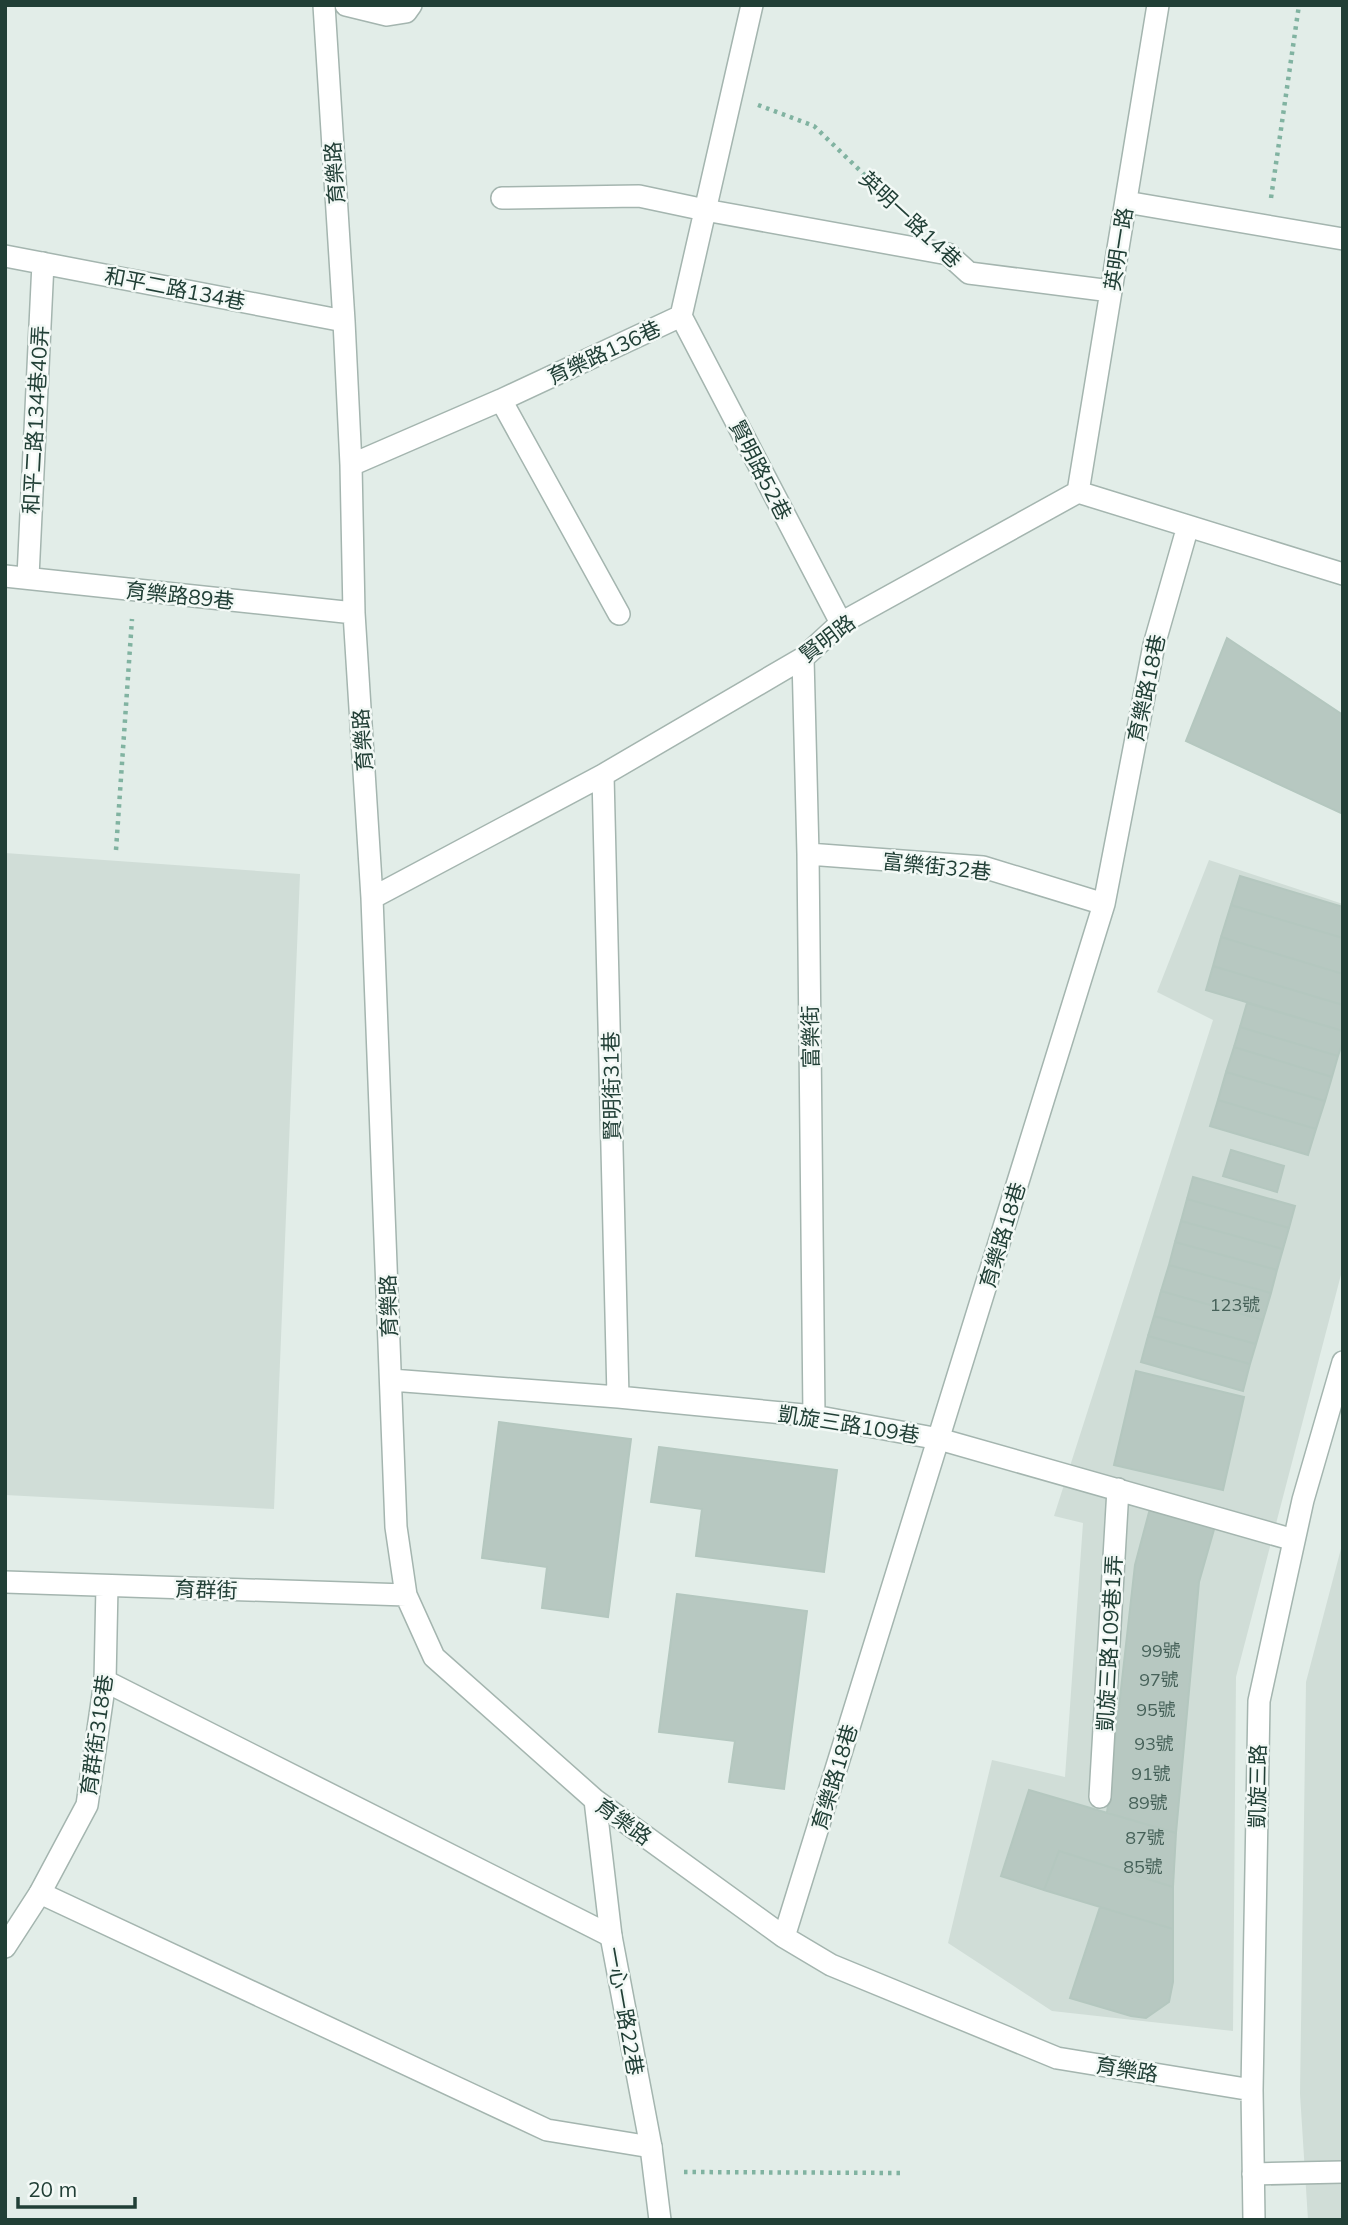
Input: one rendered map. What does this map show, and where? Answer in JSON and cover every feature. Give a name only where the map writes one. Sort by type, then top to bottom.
[{"type":"street","name":"育樂路","points":[[324,5],[344,321],[354,613],[372,898],[396,1527],[406,1595],[435,1657],[596,1800],[784,1937],[831,1965],[1057,2058],[1252,2090]]},
{"type":"street","points":[[346,5],[387,15],[406,12],[411,5]]},
{"type":"street","name":"育樂路136巷","points":[[351,465],[681,316],[752,5]]},
{"type":"street","name":"英明一路","points":[[1079,492],[1158,5]]},
{"type":"street","points":[[502,198],[639,196],[705,210]]},
{"type":"street","points":[[1126,202],[1343,239]]},
{"type":"street","name":"英明一路14巷","points":[[705,210],[947,254],[969,273],[1111,291]]},
{"type":"street","name":"和平二路134巷","points":[[5,256],[344,321]]},
{"type":"street","name":"和平二路134巷40弄","points":[[28,578],[43,263]]},
{"type":"street","name":"賢明路52巷","points":[[681,316],[841,623]]},
{"type":"street","points":[[500,400],[619,614]]},
{"type":"street","points":[[1079,492],[1343,574]]},
{"type":"street","name":"賢明路","points":[[372,898],[603,775],[803,658],[841,623],[1079,492]]},
{"type":"street","name":"育樂路18巷","points":[[784,1937],[1104,904],[1154,645],[1188,526]]},
{"type":"street","name":"育樂路89巷","points":[[5,576],[354,613]]},
{"type":"street","name":"富樂街","points":[[803,658],[808,854],[814,1416]]},
{"type":"street","name":"賢明街31巷","points":[[603,775],[618,1397]]},
{"type":"street","name":"富樂街32巷","points":[[808,854],[983,867],[1104,904]]},
{"type":"street","name":"凱旋三路","points":[[1254,2220],[1252,2090],[1259,1701],[1303,1500],[1343,1362]]},
{"type":"street","name":"凱旋三路109巷","points":[[391,1380],[618,1397],[814,1416],[939,1439],[1294,1540]]},
{"type":"street","name":"凱旋三路109巷1弄","points":[[1100,1797],[1118,1489]]},
{"type":"street","name":"育群街","points":[[5,1582],[406,1595]]},
{"type":"street","name":"育群街318巷","points":[[5,1947],[40,1893],[87,1805],[105,1681],[107,1586]]},
{"type":"street","points":[[105,1681],[611,1936]]},
{"type":"street","name":"一心一路22巷","points":[[596,1800],[611,1936],[651,2147],[660,2220]]},
{"type":"street","points":[[40,1893],[547,2130],[651,2147]]},
{"type":"street","points":[[1253,2174],[1343,2172]]},
{"type":"path","points":[[1266,226],[1299,5]]},
{"type":"path","name":"英明一路14巷","points":[[731,95],[814,126],[909,217]]},
{"type":"path","points":[[116,850],[134,590]]},
{"type":"path","points":[[654,2172],[904,2173]]},
{"type":"shaded area","points":[[5,853],[300,874],[274,1509],[5,1495]]},
{"type":"shaded area","points":[[1209,860],[1343,904],[1343,1267],[1236,1677],[1233,2031],[1052,2011],[948,1943],[992,1760],[1065,1777],[1083,1523],[1054,1516],[1213,1020],[1157,992]]},
{"type":"shaded area","points":[[1343,1541],[1343,2220],[1308,2220],[1300,2094],[1306,1682]]},
{"type":"building","points":[[1227,638],[1343,715],[1343,814],[1186,741]]},
{"type":"building","points":[[1240,876],[1343,907],[1343,938],[1231,905]]},
{"type":"building","points":[[1231,905],[1343,938],[1343,974],[1221,937]]},
{"type":"building","points":[[1221,937],[1343,974],[1343,1005],[1213,966]]},
{"type":"building","points":[[1213,966],[1343,1005],[1343,1031],[1206,990]]},
{"type":"building","points":[[1247,1003],[1343,1031],[1338,1056],[1240,1027]]},
{"type":"building","points":[[1240,1027],[1338,1056],[1332,1077],[1234,1047]]},
{"type":"building","points":[[1234,1047],[1332,1077],[1325,1101],[1226,1072]]},
{"type":"building","points":[[1226,1072],[1325,1101],[1316,1129],[1218,1100]]},
{"type":"building","points":[[1218,1100],[1316,1129],[1308,1155],[1210,1126]]},
{"type":"building","points":[[1231,1150],[1284,1166],[1277,1192],[1223,1176]]},
{"type":"building","points":[[1193,1177],[1295,1206],[1289,1228],[1187,1199]]},
{"type":"building","points":[[1187,1199],[1289,1228],[1283,1249],[1181,1221]]},
{"type":"building","points":[[1181,1221],[1283,1249],[1277,1270],[1175,1242]]},
{"type":"building","points":[[1175,1242],[1277,1270],[1271,1293],[1169,1265]]},
{"type":"building","points":[[1169,1265],[1271,1293],[1263,1320],[1161,1291]]},
{"type":"building","points":[[1161,1291],[1263,1320],[1256,1344],[1154,1316]]},
{"type":"building","points":[[1154,1316],[1256,1344],[1250,1364],[1148,1336]]},
{"type":"building","points":[[1148,1336],[1250,1364],[1243,1391],[1141,1362]]},
{"type":"building","points":[[1136,1371],[1244,1397],[1223,1490],[1114,1465]]},
{"type":"building","points":[[499,1422],[631,1439],[608,1617],[542,1608],[547,1567],[482,1558]]},
{"type":"building","points":[[659,1447],[837,1470],[824,1572],[696,1556],[702,1509],[651,1502]]},
{"type":"building","points":[[1152,1501],[1217,1519],[1199,1582],[1176,1833],[1107,1813],[1135,1565]]},
{"type":"building","points":[[677,1594],[807,1611],[784,1789],[729,1782],[735,1741],[659,1732]]},
{"type":"building","points":[[1029,1790],[1176,1833],[1173,1887],[1059,1851],[1044,1890],[1001,1876]]},
{"type":"building","points":[[1059,1851],[1173,1887],[1173,1929],[1044,1890]]},
{"type":"building","points":[[1100,1907],[1173,1929],[1173,1982],[1169,2002],[1146,2018],[1070,1998]]}]
